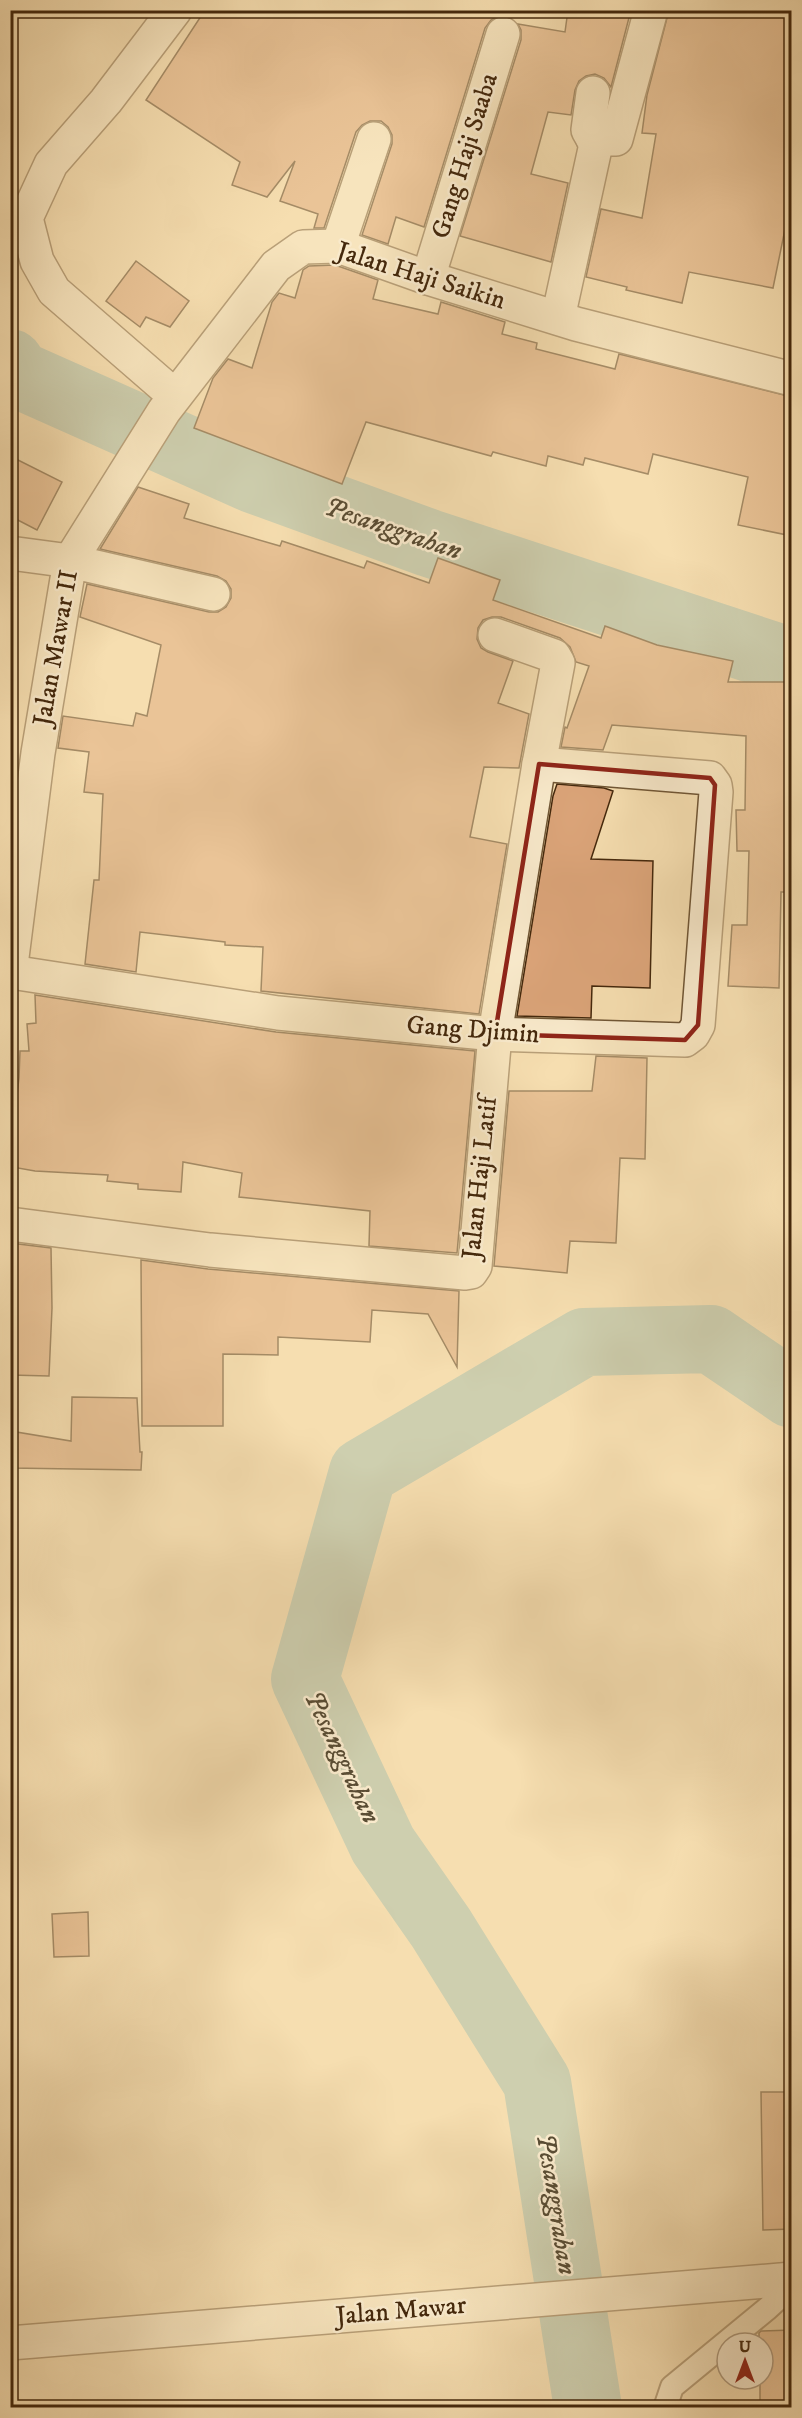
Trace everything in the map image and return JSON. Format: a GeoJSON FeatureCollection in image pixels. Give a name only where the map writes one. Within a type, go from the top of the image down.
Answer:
{"type":"FeatureCollection","features":[{"type":"Feature","properties":{"kind":"street"},"geometry":{"type":"LineString","coordinates":[[169,404],[54,291],[38,261],[26,218],[51,165],[106,101],[175,10]]}},
{"type":"Feature","properties":{"kind":"street"},"geometry":{"type":"LineString","coordinates":[[593,139],[616,139],[651,10]]}},
{"type":"Feature","properties":{"kind":"street","name":"Gang Haji Saaba"},"geometry":{"type":"LineString","coordinates":[[428,278],[503,34]]}},
{"type":"Feature","properties":{"kind":"street"},"geometry":{"type":"LineString","coordinates":[[558,318],[596,144],[588,130],[593,93]]}},
{"type":"Feature","properties":{"kind":"street"},"geometry":{"type":"LineString","coordinates":[[338,246],[374,139]]}},
{"type":"Feature","properties":{"kind":"street","name":"Jalan Haji Saikin"},"geometry":{"type":"LineString","coordinates":[[119,479],[169,404],[276,266],[303,247],[338,246],[428,278],[558,318],[792,379]]}},
{"type":"Feature","properties":{"kind":"street","name":"Jalan Mawar II"},"geometry":{"type":"LineString","coordinates":[[11,973],[24,752],[70,561],[119,479]]}},
{"type":"Feature","properties":{"kind":"street"},"geometry":{"type":"LineString","coordinates":[[10,553],[70,561],[213,594]]}},
{"type":"Feature","properties":{"kind":"street","name":"Jalan Haji Latif"},"geometry":{"type":"LineString","coordinates":[[10,1224],[210,1250],[471,1272],[474,1266],[495,1034],[539,764],[558,663],[554,656],[495,635]]}},
{"type":"Feature","properties":{"kind":"street","name":"Gang Djimin"},"geometry":{"type":"LineString","coordinates":[[11,973],[278,1013],[495,1034],[685,1040],[693,1034],[698,1025],[715,785],[710,778],[539,764]]}},
{"type":"Feature","properties":{"kind":"street","name":"Jalan Mawar"},"geometry":{"type":"LineString","coordinates":[[10,2343],[792,2279]]}},
{"type":"Feature","properties":{"kind":"lane"},"geometry":{"type":"LineString","coordinates":[[665,2408],[672,2387],[792,2286]]}},
{"type":"Feature","properties":{"kind":"highlighted area"},"geometry":{"type":"Polygon","coordinates":[[[539,764],[710,778],[715,785],[698,1025],[685,1040],[495,1034],[539,764]]]}},
{"type":"Feature","properties":{"kind":"building"},"geometry":{"type":"Polygon","coordinates":[[[205,10],[508,10],[507,16],[498,16],[491,20],[485,28],[424,227],[396,217],[388,244],[362,235],[392,144],[392,135],[381,121],[370,121],[356,132],[324,228],[314,228],[318,214],[280,201],[295,161],[267,197],[232,185],[240,162],[146,100],[205,10]]]}},
{"type":"Feature","properties":{"kind":"building"},"geometry":{"type":"Polygon","coordinates":[[[568,10],[631,10],[611,87],[604,78],[595,74],[586,76],[579,81],[575,90],[571,115],[548,112],[531,174],[568,183],[551,262],[460,236],[521,40],[521,30],[518,24],[565,32],[568,10]]]}},
{"type":"Feature","properties":{"kind":"building"},"geometry":{"type":"Polygon","coordinates":[[[669,10],[792,10],[792,195],[773,288],[689,272],[682,303],[626,290],[627,287],[586,277],[601,209],[642,218],[656,134],[642,133],[647,95],[669,10]]]}},
{"type":"Feature","properties":{"kind":"building"},"geometry":{"type":"Polygon","coordinates":[[[136,261],[189,301],[170,327],[146,317],[140,327],[106,301],[136,261]]]}},
{"type":"Feature","properties":{"kind":"building"},"geometry":{"type":"Polygon","coordinates":[[[335,265],[378,280],[373,299],[438,314],[441,302],[505,322],[502,334],[537,343],[536,349],[615,369],[619,354],[792,397],[792,536],[738,525],[748,477],[653,454],[648,474],[585,458],[583,465],[548,456],[546,466],[493,452],[491,456],[366,422],[342,484],[194,428],[213,378],[228,359],[252,368],[272,302],[279,293],[295,298],[303,270],[309,266],[335,265]]]}},
{"type":"Feature","properties":{"kind":"building"},"geometry":{"type":"Polygon","coordinates":[[[10,456],[62,482],[37,530],[10,516],[10,456]]]}},
{"type":"Feature","properties":{"kind":"building"},"geometry":{"type":"Polygon","coordinates":[[[138,487],[189,504],[184,518],[280,546],[282,541],[364,568],[367,561],[429,583],[438,558],[500,580],[493,600],[601,638],[605,626],[657,645],[733,661],[728,682],[792,682],[792,892],[781,892],[779,988],[728,986],[732,925],[747,925],[749,851],[737,851],[736,810],[745,810],[746,736],[612,725],[603,750],[561,747],[565,727],[567,728],[589,666],[576,662],[570,647],[560,638],[501,617],[483,620],[478,628],[477,639],[481,648],[513,661],[498,703],[529,714],[519,768],[484,767],[470,837],[507,844],[479,1014],[261,991],[263,947],[225,945],[225,942],[140,932],[136,972],[85,964],[94,880],[99,880],[103,794],[84,792],[89,752],[58,748],[63,716],[133,726],[136,713],[147,716],[161,645],[80,617],[87,584],[209,612],[218,612],[226,607],[231,598],[231,589],[226,581],[217,576],[100,549],[138,487]]]}},
{"type":"Feature","properties":{"kind":"building"},"geometry":{"type":"Polygon","coordinates":[[[557,784],[604,788],[613,791],[591,859],[653,861],[650,988],[592,986],[591,1018],[517,1016],[553,796],[557,784]]]}},
{"type":"Feature","properties":{"kind":"building"},"geometry":{"type":"Polygon","coordinates":[[[35,995],[276,1032],[475,1051],[457,1253],[369,1246],[370,1211],[239,1197],[242,1173],[183,1162],[181,1192],[138,1189],[138,1184],[107,1181],[108,1175],[35,1171],[12,1167],[17,1136],[12,1136],[20,1051],[29,1051],[27,1024],[36,1023],[35,995]]]}},
{"type":"Feature","properties":{"kind":"building"},"geometry":{"type":"Polygon","coordinates":[[[596,1056],[647,1058],[645,1159],[620,1158],[616,1243],[570,1241],[567,1273],[494,1266],[509,1091],[592,1091],[596,1056]]]}},
{"type":"Feature","properties":{"kind":"building"},"geometry":{"type":"Polygon","coordinates":[[[10,1243],[51,1248],[52,1308],[49,1376],[10,1375],[10,1243]]]}},
{"type":"Feature","properties":{"kind":"building"},"geometry":{"type":"Polygon","coordinates":[[[141,1260],[208,1269],[459,1291],[457,1367],[428,1314],[372,1310],[370,1342],[278,1337],[278,1355],[223,1354],[223,1426],[142,1426],[141,1260]]]}},
{"type":"Feature","properties":{"kind":"building"},"geometry":{"type":"Polygon","coordinates":[[[72,1397],[137,1398],[140,1452],[142,1452],[141,1470],[10,1468],[10,1431],[71,1441],[72,1397]]]}},
{"type":"Feature","properties":{"kind":"building"},"geometry":{"type":"Polygon","coordinates":[[[88,1912],[89,1956],[54,1957],[52,1914],[88,1912]]]}},
{"type":"Feature","properties":{"kind":"building"},"geometry":{"type":"Polygon","coordinates":[[[761,2092],[792,2092],[792,2229],[763,2230],[761,2092]]]}},
{"type":"Feature","properties":{"kind":"building"},"geometry":{"type":"Polygon","coordinates":[[[792,2330],[792,2408],[760,2408],[760,2391],[775,2391],[775,2331],[761,2331],[792,2330]]]}},
{"type":"Feature","properties":{"kind":"waterway","name":"Pesanggrahan"},"geometry":{"type":"LineString","coordinates":[[10,363],[17,374],[253,479],[429,543],[792,662]]}},
{"type":"Feature","properties":{"kind":"waterway","name":"Pesanggrahan"},"geometry":{"type":"LineString","coordinates":[[588,2408],[537,2082],[441,1928],[383,1845],[305,1679],[363,1472],[584,1342],[711,1339],[792,1394]]}}]}
